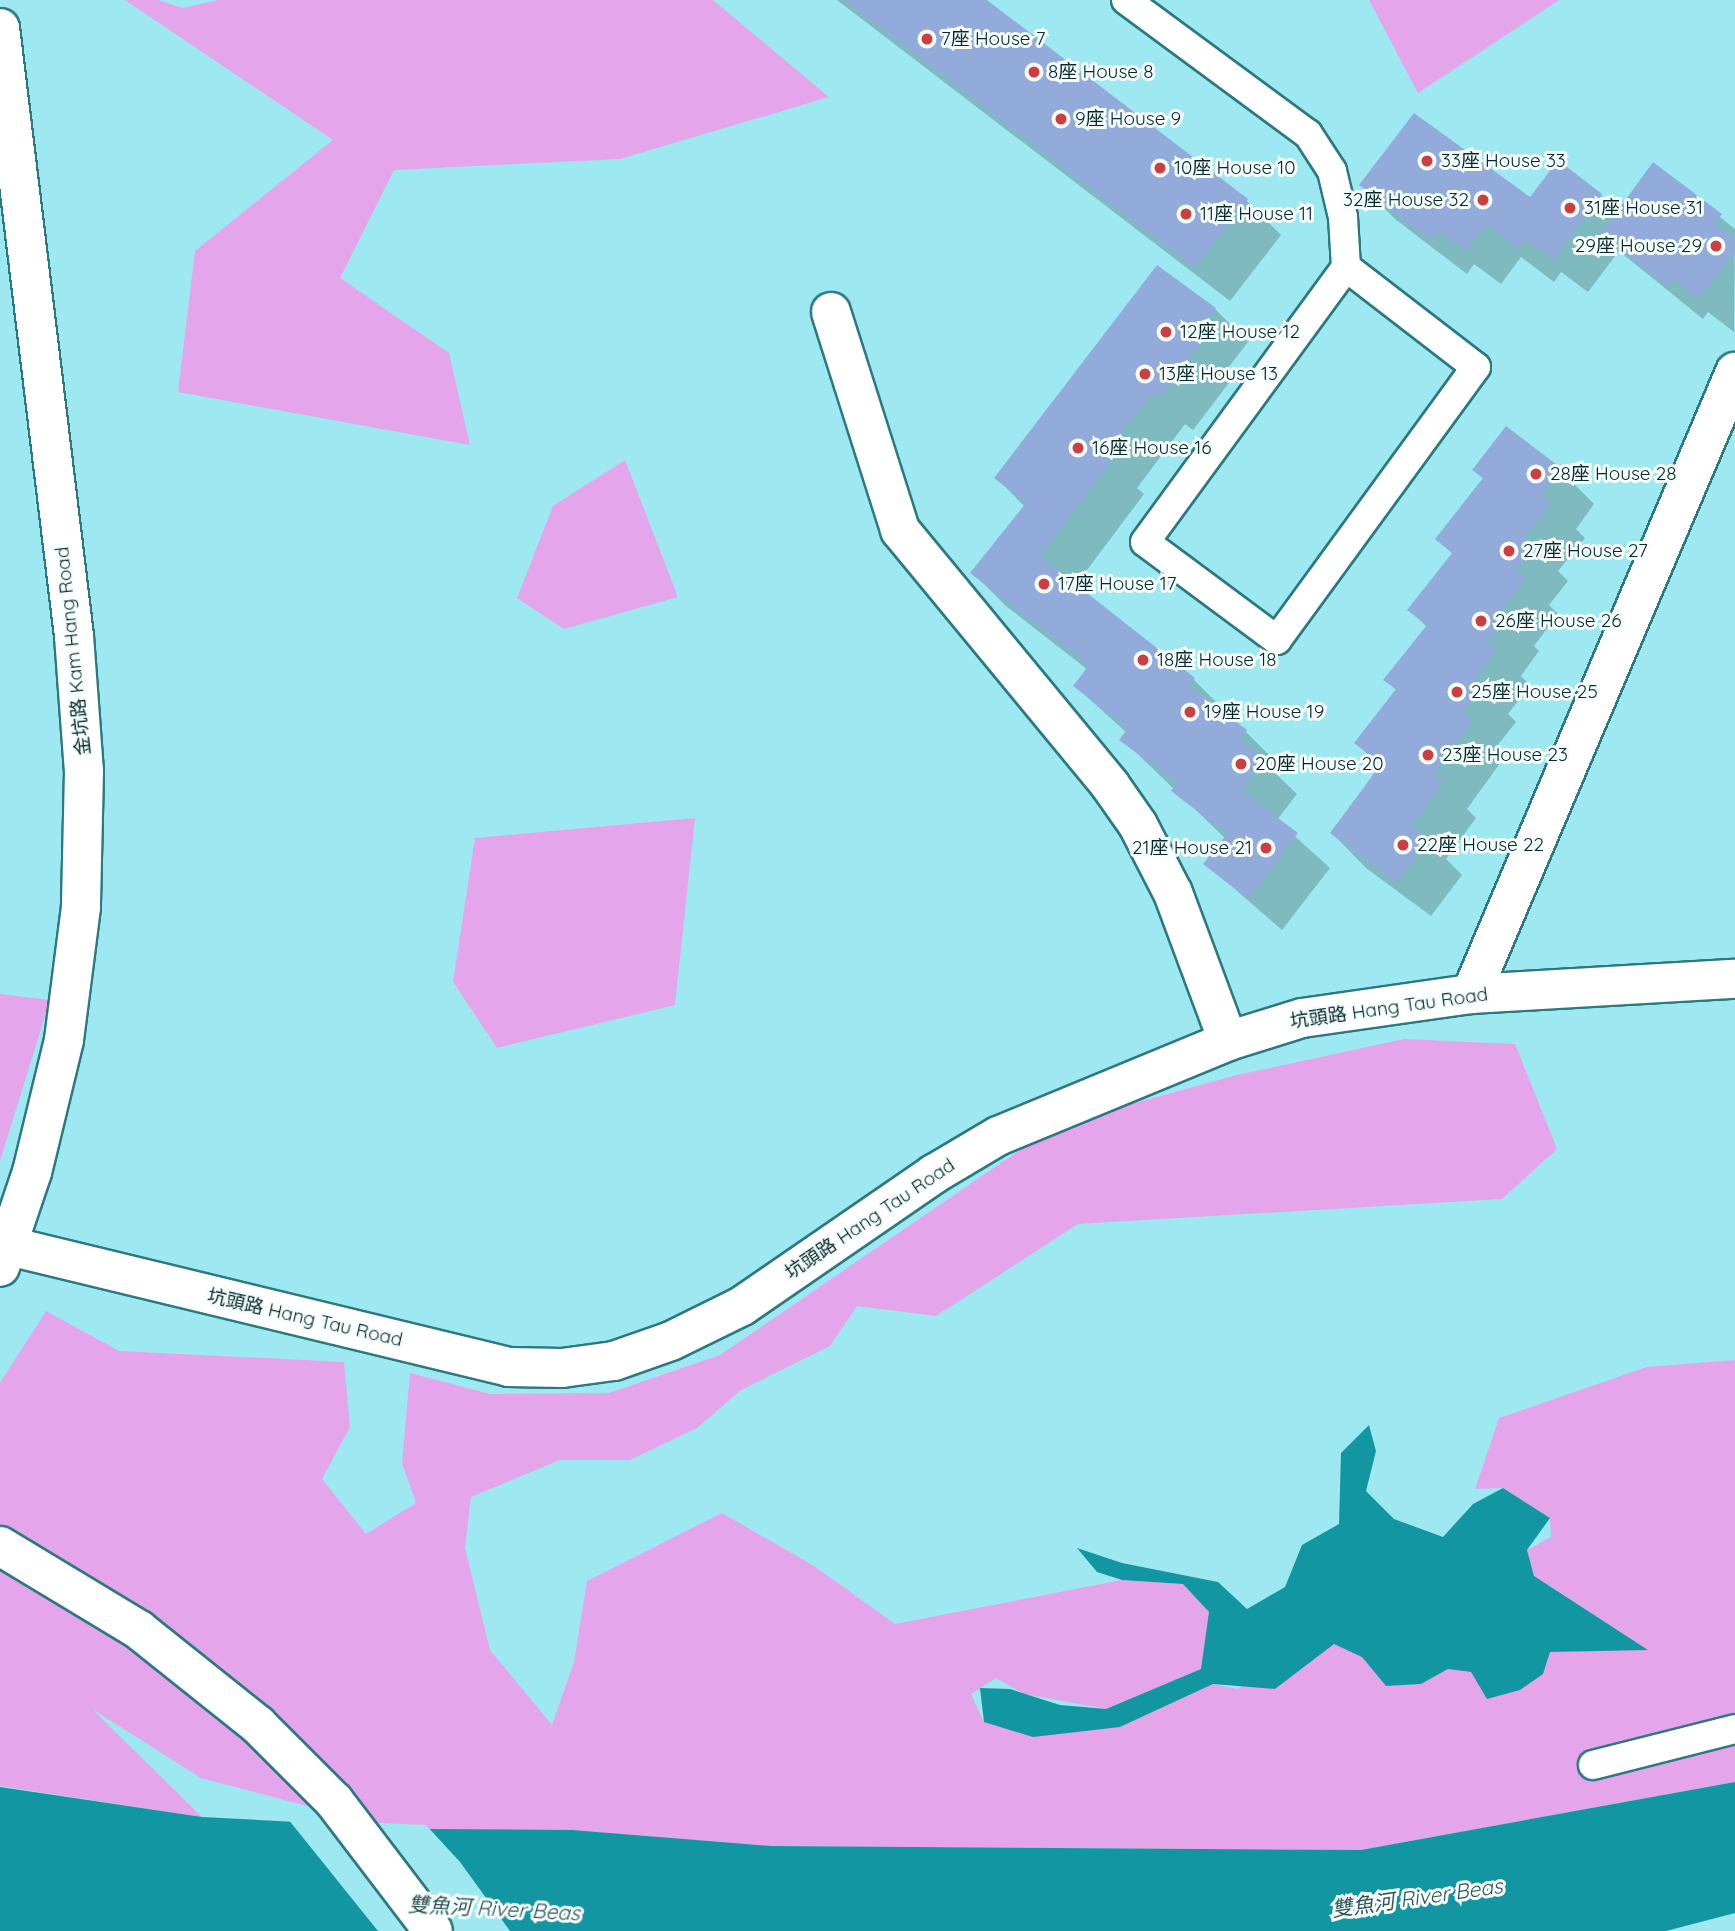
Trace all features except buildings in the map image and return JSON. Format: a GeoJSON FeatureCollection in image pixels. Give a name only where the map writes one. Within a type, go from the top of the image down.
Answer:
{"type":"FeatureCollection","features":[{"type":"Feature","properties":{"kind":"street","name":"金坑路 Kam Hang Road"},"geometry":{"type":"LineString","coordinates":[[0,28],[74,636],[84,771],[81,907],[64,1041],[32,1172],[4,1256]]}},
{"type":"Feature","properties":{"kind":"street"},"geometry":{"type":"LineString","coordinates":[[831,312],[900,530],[1110,785],[1138,825],[1173,893],[1228,1041]]}},
{"type":"Feature","properties":{"kind":"street"},"geometry":{"type":"LineString","coordinates":[[1471,994],[1735,372]]}},
{"type":"Feature","properties":{"kind":"street","name":"坑頭路 Hang Tau Road"},"geometry":{"type":"LineString","coordinates":[[4,1256],[509,1367],[562,1368],[614,1361],[671,1341],[742,1306],[922,1181],[998,1136],[1115,1084],[1228,1041],[1302,1018],[1471,994],[1735,979]]}},
{"type":"Feature","properties":{"kind":"street"},"geometry":{"type":"LineString","coordinates":[[0,1546],[139,1630],[258,1725],[334,1801],[433,1931]]}},
{"type":"Feature","properties":{"kind":"lane"},"geometry":{"type":"LineString","coordinates":[[1126,0],[1308,134],[1332,171],[1343,217],[1346,267],[1145,542],[1277,640],[1476,367],[1346,267]]}},
{"type":"Feature","properties":{"kind":"lane"},"geometry":{"type":"LineString","coordinates":[[1593,1765],[1735,1729]]}},
{"type":"Feature","properties":{"kind":"shaded area"},"geometry":{"type":"Polygon","coordinates":[[[125,0],[158,0],[183,8],[218,0],[713,0],[829,97],[620,159],[394,170],[340,278],[449,353],[470,445],[178,392],[195,251],[333,140],[125,0]]]}},
{"type":"Feature","properties":{"kind":"shaded area"},"geometry":{"type":"Polygon","coordinates":[[[1369,0],[1559,0],[1418,93],[1369,0]]]}},
{"type":"Feature","properties":{"kind":"shaded area"},"geometry":{"type":"Polygon","coordinates":[[[625,460],[678,597],[564,629],[517,598],[553,506],[625,460]]]}},
{"type":"Feature","properties":{"kind":"shaded area"},"geometry":{"type":"Polygon","coordinates":[[[695,818],[675,1005],[497,1048],[453,982],[475,838],[695,818]]]}},
{"type":"Feature","properties":{"kind":"shaded area"},"geometry":{"type":"Polygon","coordinates":[[[0,994],[50,1000],[0,1161],[0,994]]]}},
{"type":"Feature","properties":{"kind":"shaded area"},"geometry":{"type":"Polygon","coordinates":[[[1404,1039],[1515,1044],[1557,1149],[1502,1199],[1078,1224],[936,1316],[857,1306],[830,1346],[741,1390],[697,1428],[630,1460],[560,1460],[471,1497],[465,1548],[490,1650],[552,1725],[574,1662],[587,1581],[722,1513],[814,1566],[895,1624],[1122,1580],[1183,1584],[1209,1612],[1217,1631],[1202,1669],[1106,1709],[1024,1694],[996,1678],[971,1694],[984,1722],[1120,1727],[1213,1684],[1238,1689],[1327,1635],[1362,1657],[1386,1686],[1421,1684],[1448,1669],[1471,1672],[1487,1698],[1550,1652],[1646,1649],[1534,1576],[1527,1550],[1551,1537],[1550,1518],[1503,1488],[1475,1489],[1499,1418],[1647,1367],[1735,1360],[1735,1782],[1361,1850],[771,1846],[390,1828],[201,1778],[92,1709],[202,1817],[0,1786],[0,1383],[46,1311],[119,1351],[344,1362],[350,1427],[322,1479],[366,1534],[416,1503],[402,1463],[410,1373],[490,1394],[609,1393],[720,1355],[1058,1124],[1237,1075],[1404,1039]]]}},
{"type":"Feature","properties":{"kind":"water"},"geometry":{"type":"Polygon","coordinates":[[[1369,1425],[1376,1451],[1366,1491],[1394,1519],[1443,1537],[1473,1504],[1503,1488],[1550,1518],[1527,1550],[1534,1576],[1648,1650],[1550,1652],[1543,1674],[1520,1690],[1487,1699],[1471,1672],[1448,1669],[1421,1684],[1386,1686],[1362,1657],[1334,1644],[1275,1689],[1213,1684],[1120,1727],[1033,1737],[984,1722],[980,1688],[1010,1689],[1060,1705],[1106,1709],[1201,1669],[1209,1612],[1183,1584],[1122,1580],[1097,1572],[1077,1548],[1122,1563],[1218,1582],[1247,1609],[1285,1587],[1302,1545],[1339,1524],[1341,1453],[1369,1425]]]}},
{"type":"Feature","properties":{"kind":"water","name":"雙魚河 River Beas"},"geometry":{"type":"Polygon","coordinates":[[[1735,1782],[1735,1913],[1666,1931],[0,1931],[0,1787],[202,1817],[429,1829],[572,1830],[771,1846],[1361,1850],[1735,1782]]]}},
{"type":"Feature","properties":{"kind":"pier"},"geometry":{"type":"Polygon","coordinates":[[[288,1819],[426,1825],[460,1862],[510,1931],[378,1931],[288,1819]]]}},
{"type":"Feature","properties":{"kind":"place","name":"7座 House 7"},"geometry":{"type":"Point","coordinates":[927,39]}},
{"type":"Feature","properties":{"kind":"place","name":"8座 House 8"},"geometry":{"type":"Point","coordinates":[1034,72]}},
{"type":"Feature","properties":{"kind":"place","name":"9座 House 9"},"geometry":{"type":"Point","coordinates":[1061,119]}},
{"type":"Feature","properties":{"kind":"place","name":"33座 House 33"},"geometry":{"type":"Point","coordinates":[1427,161]}},
{"type":"Feature","properties":{"kind":"place","name":"10座 House 10"},"geometry":{"type":"Point","coordinates":[1160,168]}},
{"type":"Feature","properties":{"kind":"place","name":"32座 House 32"},"geometry":{"type":"Point","coordinates":[1483,200]}},
{"type":"Feature","properties":{"kind":"place","name":"31座 House 31"},"geometry":{"type":"Point","coordinates":[1570,208]}},
{"type":"Feature","properties":{"kind":"place","name":"11座 House 11"},"geometry":{"type":"Point","coordinates":[1186,214]}},
{"type":"Feature","properties":{"kind":"place","name":"29座 House 29"},"geometry":{"type":"Point","coordinates":[1716,246]}},
{"type":"Feature","properties":{"kind":"place","name":"12座 House 12"},"geometry":{"type":"Point","coordinates":[1166,332]}},
{"type":"Feature","properties":{"kind":"place","name":"13座 House 13"},"geometry":{"type":"Point","coordinates":[1145,374]}},
{"type":"Feature","properties":{"kind":"place","name":"16座 House 16"},"geometry":{"type":"Point","coordinates":[1078,448]}},
{"type":"Feature","properties":{"kind":"place","name":"28座 House 28"},"geometry":{"type":"Point","coordinates":[1536,474]}},
{"type":"Feature","properties":{"kind":"place","name":"27座 House 27"},"geometry":{"type":"Point","coordinates":[1509,551]}},
{"type":"Feature","properties":{"kind":"place","name":"17座 House 17"},"geometry":{"type":"Point","coordinates":[1044,584]}},
{"type":"Feature","properties":{"kind":"place","name":"26座 House 26"},"geometry":{"type":"Point","coordinates":[1481,621]}},
{"type":"Feature","properties":{"kind":"place","name":"18座 House 18"},"geometry":{"type":"Point","coordinates":[1143,660]}},
{"type":"Feature","properties":{"kind":"place","name":"25座 House 25"},"geometry":{"type":"Point","coordinates":[1457,692]}},
{"type":"Feature","properties":{"kind":"place","name":"19座 House 19"},"geometry":{"type":"Point","coordinates":[1190,712]}},
{"type":"Feature","properties":{"kind":"place","name":"23座 House 23"},"geometry":{"type":"Point","coordinates":[1428,755]}},
{"type":"Feature","properties":{"kind":"place","name":"20座 House 20"},"geometry":{"type":"Point","coordinates":[1241,764]}},
{"type":"Feature","properties":{"kind":"place","name":"22座 House 22"},"geometry":{"type":"Point","coordinates":[1403,845]}},
{"type":"Feature","properties":{"kind":"place","name":"21座 House 21"},"geometry":{"type":"Point","coordinates":[1266,848]}}]}
